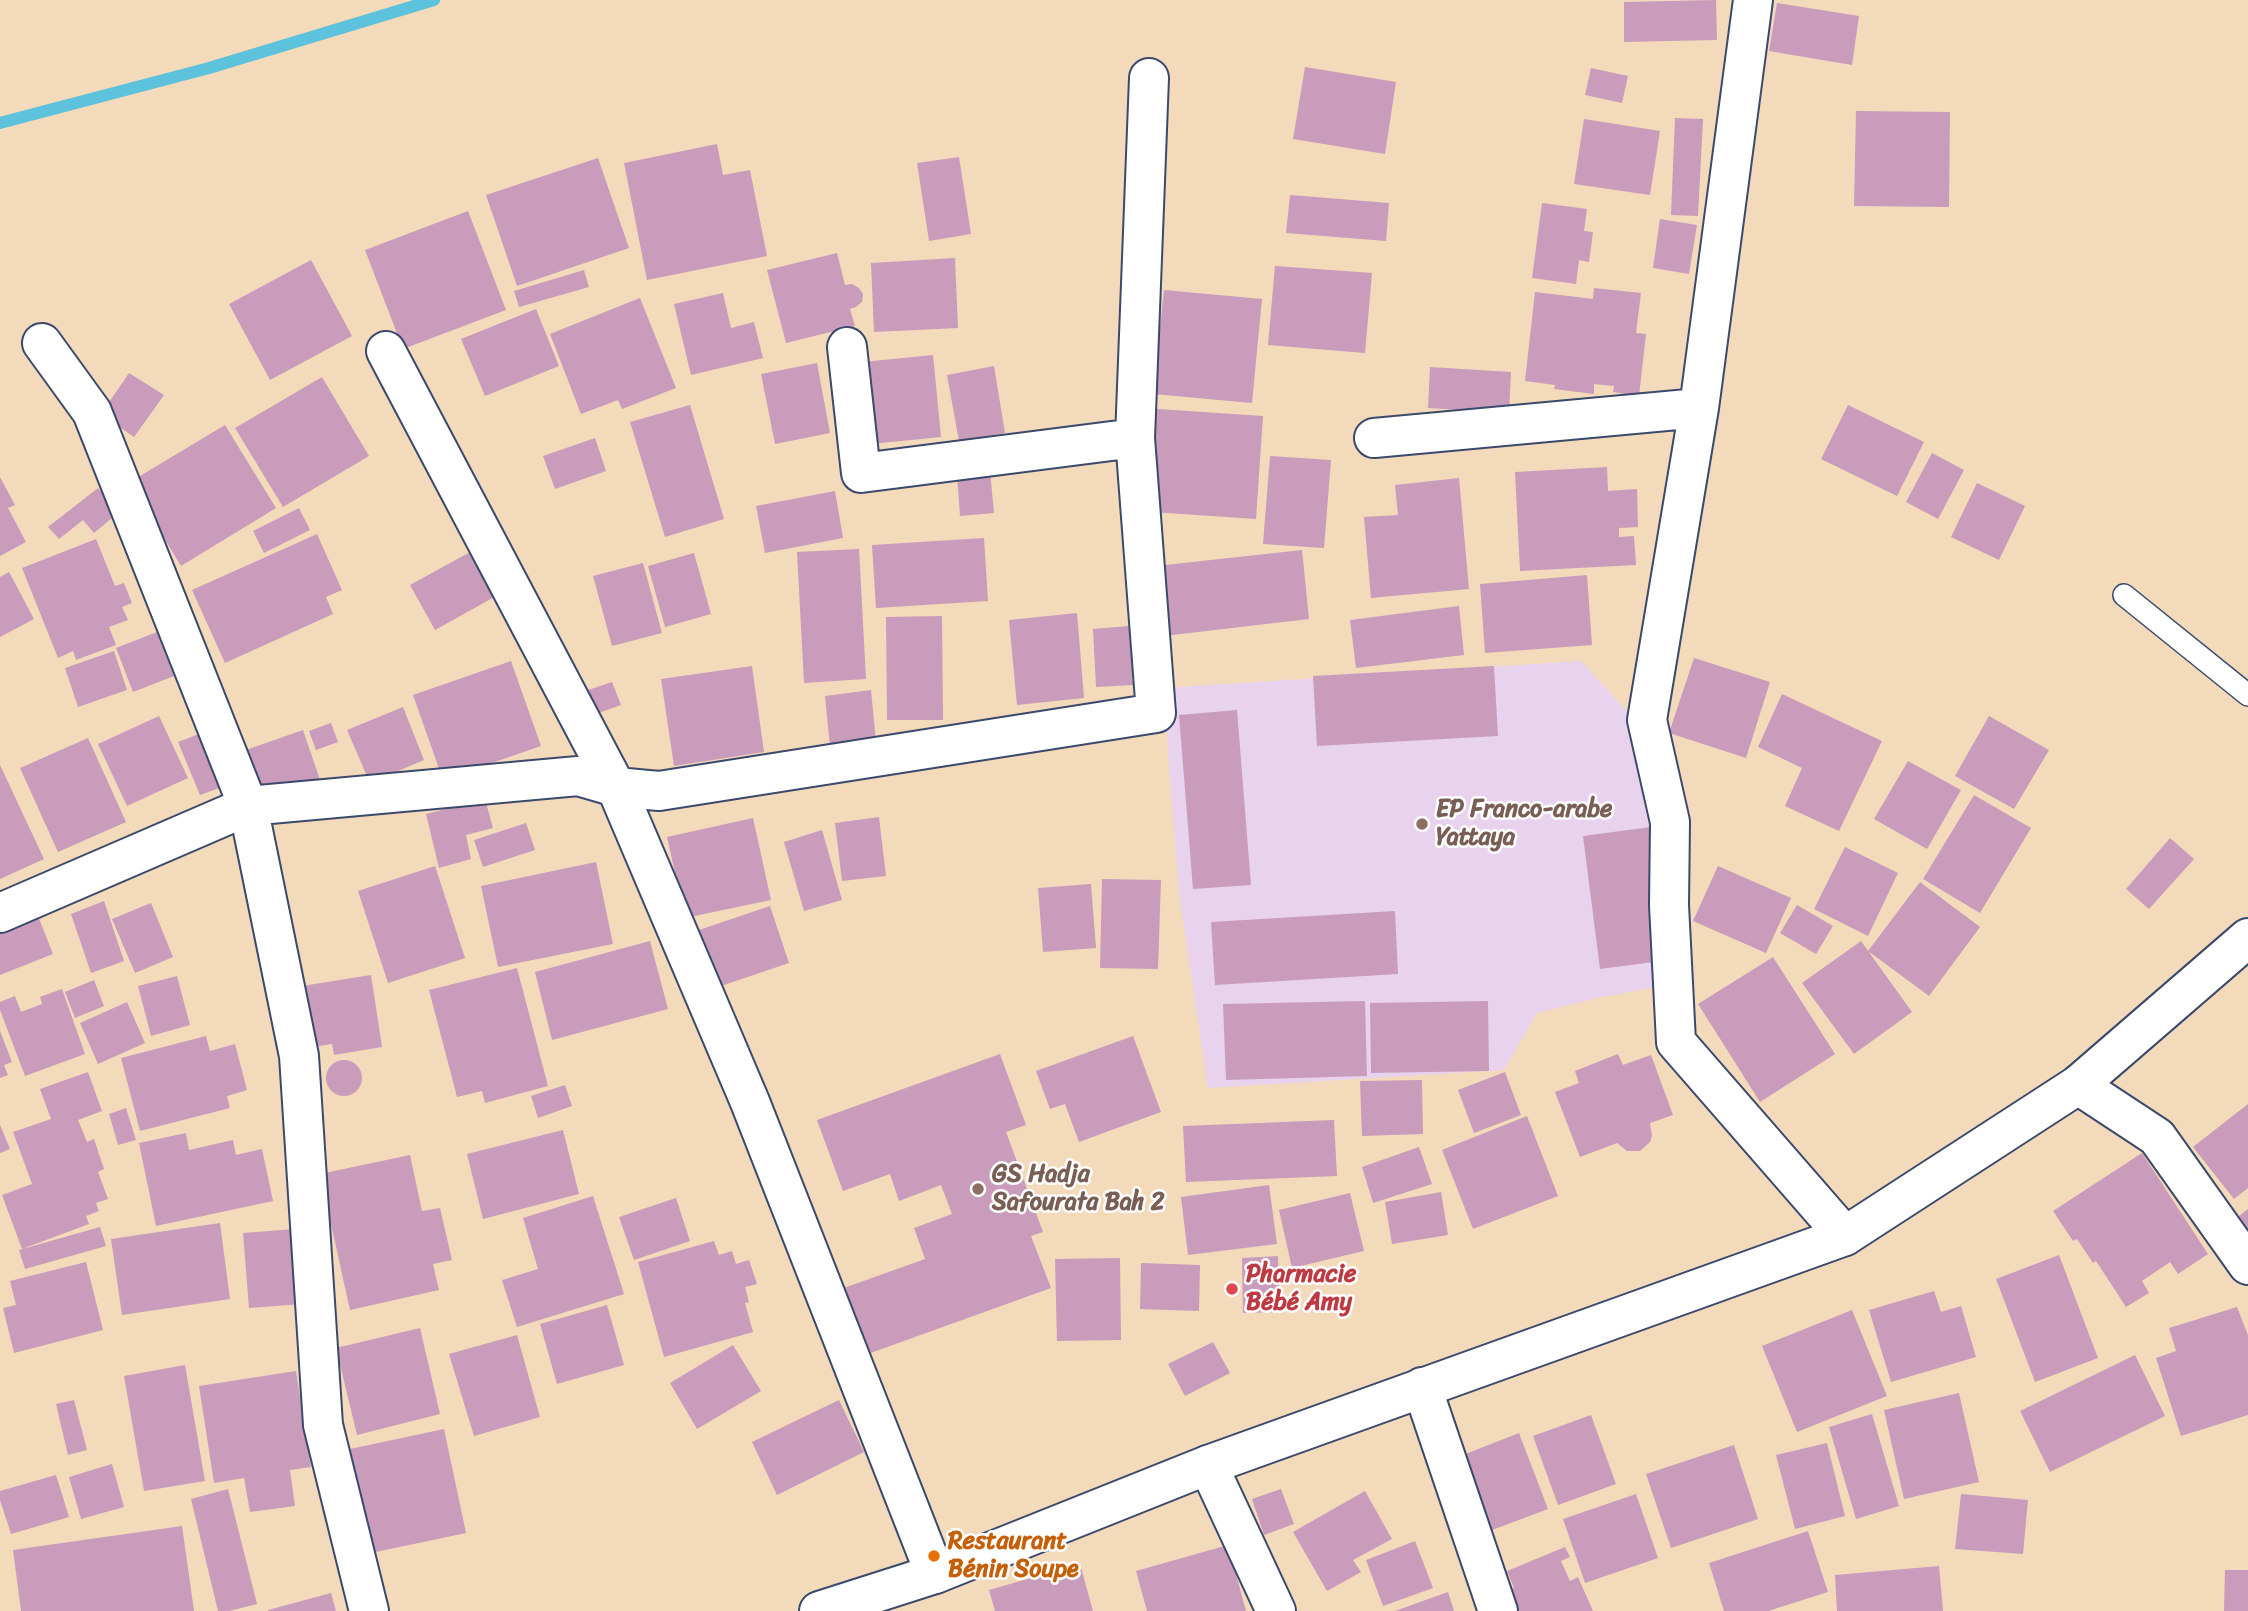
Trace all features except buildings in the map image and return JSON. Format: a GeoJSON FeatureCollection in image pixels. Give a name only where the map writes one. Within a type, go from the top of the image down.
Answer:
{"type":"FeatureCollection","features":[{"type":"Feature","properties":{"kind":"street"},"geometry":{"type":"LineString","coordinates":[[1753,0],[1699,408],[1647,720],[1670,822],[1669,905],[1676,1042],[1845,1236]]}},
{"type":"Feature","properties":{"kind":"street"},"geometry":{"type":"LineString","coordinates":[[0,913],[248,806],[578,776],[615,787],[659,791],[1156,713],[1135,438],[1149,78]]}},
{"type":"Feature","properties":{"kind":"street"},"geometry":{"type":"LineString","coordinates":[[42,342],[92,412],[248,806],[299,1056],[323,1425],[369,1611]]}},
{"type":"Feature","properties":{"kind":"street"},"geometry":{"type":"LineString","coordinates":[[847,348],[861,473],[1135,438]]}},
{"type":"Feature","properties":{"kind":"street"},"geometry":{"type":"LineString","coordinates":[[386,351],[615,787],[750,1102],[935,1574]]}},
{"type":"Feature","properties":{"kind":"street"},"geometry":{"type":"LineString","coordinates":[[1374,438],[1699,408]]}},
{"type":"Feature","properties":{"kind":"street"},"geometry":{"type":"LineString","coordinates":[[819,1611],[935,1574],[1208,1465],[1845,1236],[2078,1085],[2248,938]]}},
{"type":"Feature","properties":{"kind":"street"},"geometry":{"type":"LineString","coordinates":[[2078,1085],[2157,1136],[2248,1265]]}},
{"type":"Feature","properties":{"kind":"street"},"geometry":{"type":"LineString","coordinates":[[1422,1387],[1498,1611]]}},
{"type":"Feature","properties":{"kind":"street"},"geometry":{"type":"LineString","coordinates":[[1208,1465],[1276,1611]]}},
{"type":"Feature","properties":{"kind":"lane"},"geometry":{"type":"LineString","coordinates":[[2124,595],[2248,695]]}},
{"type":"Feature","properties":{"kind":"shaded area","name":"EP Franco-arabe Yattaya"},"geometry":{"type":"Polygon","coordinates":[[[1581,661],[1666,754],[1684,982],[1597,998],[1537,1013],[1504,1070],[1208,1088],[1179,894],[1163,688],[1581,661]]]}},
{"type":"Feature","properties":{"kind":"waterway"},"geometry":{"type":"LineString","coordinates":[[0,123],[209,68],[434,0]]}},
{"type":"Feature","properties":{"kind":"place","name":"EP Franco-arabe Yattaya"},"geometry":{"type":"Point","coordinates":[1422,824]}},
{"type":"Feature","properties":{"kind":"place","name":"GS Hadja Safourata Bah 2"},"geometry":{"type":"Point","coordinates":[978,1189]}},
{"type":"Feature","properties":{"kind":"place","name":"Pharmacie Bébé Amy"},"geometry":{"type":"Point","coordinates":[1232,1289]}},
{"type":"Feature","properties":{"kind":"place","name":"Restaurant Bénin Soupe"},"geometry":{"type":"Point","coordinates":[934,1556]}}]}
